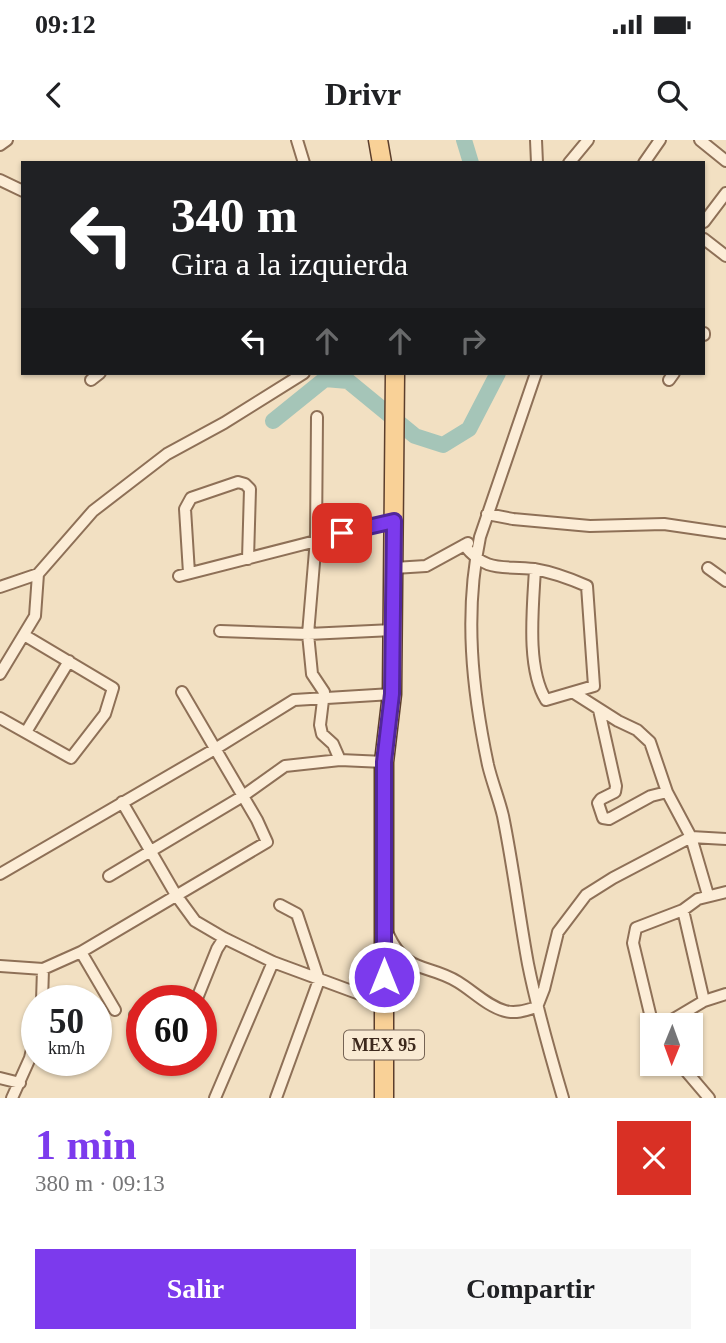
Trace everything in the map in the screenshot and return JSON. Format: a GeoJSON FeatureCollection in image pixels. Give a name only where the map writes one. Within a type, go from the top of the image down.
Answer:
{"type":"FeatureCollection","features":[{"type":"Feature","properties":{"kind":"main road"},"geometry":{"type":"LineString","coordinates":[[378,140],[382,161]]}},
{"type":"Feature","properties":{"kind":"main road","name":"MEX 95"},"geometry":{"type":"LineString","coordinates":[[384,1098],[384,762],[392,694],[395,375]]}},
{"type":"Feature","properties":{"kind":"street"},"geometry":{"type":"LineString","coordinates":[[0,145],[6,140]]}},
{"type":"Feature","properties":{"kind":"street"},"geometry":{"type":"LineString","coordinates":[[297,140],[303,161]]}},
{"type":"Feature","properties":{"kind":"street"},"geometry":{"type":"LineString","coordinates":[[571,161],[588,140]]}},
{"type":"Feature","properties":{"kind":"street"},"geometry":{"type":"LineString","coordinates":[[645,161],[660,140]]}},
{"type":"Feature","properties":{"kind":"street"},"geometry":{"type":"LineString","coordinates":[[700,140],[726,161]]}},
{"type":"Feature","properties":{"kind":"street"},"geometry":{"type":"LineString","coordinates":[[535,143],[537,161]]}},
{"type":"Feature","properties":{"kind":"street"},"geometry":{"type":"LineString","coordinates":[[0,180],[21,190]]}},
{"type":"Feature","properties":{"kind":"street"},"geometry":{"type":"LineString","coordinates":[[705,221],[726,193]]}},
{"type":"Feature","properties":{"kind":"street"},"geometry":{"type":"LineString","coordinates":[[705,240],[726,256]]}},
{"type":"Feature","properties":{"kind":"street"},"geometry":{"type":"LineString","coordinates":[[0,587],[38,574],[93,511],[167,454],[224,423],[300,375]]}},
{"type":"Feature","properties":{"kind":"street"},"geometry":{"type":"LineString","coordinates":[[535,375],[480,537],[475,559],[470,632],[474,689],[489,766],[502,814],[537,1007],[563,1098]]}},
{"type":"Feature","properties":{"kind":"street"},"geometry":{"type":"LineString","coordinates":[[317,417],[316,539],[308,634],[312,674],[325,698],[320,724],[322,734],[333,744],[340,760]]}},
{"type":"Feature","properties":{"kind":"street"},"geometry":{"type":"LineString","coordinates":[[248,559],[250,489],[239,482],[191,498],[185,509],[184,574],[248,559],[316,539],[394,521]]}},
{"type":"Feature","properties":{"kind":"street"},"geometry":{"type":"LineString","coordinates":[[487,514],[590,526],[664,524],[726,533]]}},
{"type":"Feature","properties":{"kind":"street"},"geometry":{"type":"LineString","coordinates":[[394,568],[426,566],[480,537]]}},
{"type":"Feature","properties":{"kind":"street"},"geometry":{"type":"LineString","coordinates":[[464,545],[475,559],[496,567],[535,569],[587,586],[594,686],[546,700],[541,692],[537,673],[533,637],[535,569]]}},
{"type":"Feature","properties":{"kind":"street"},"geometry":{"type":"LineString","coordinates":[[708,568],[726,581]]}},
{"type":"Feature","properties":{"kind":"street"},"geometry":{"type":"LineString","coordinates":[[0,674],[35,616],[38,574]]}},
{"type":"Feature","properties":{"kind":"street"},"geometry":{"type":"LineString","coordinates":[[220,631],[308,634],[393,630]]}},
{"type":"Feature","properties":{"kind":"street"},"geometry":{"type":"LineString","coordinates":[[0,718],[71,758],[105,714],[113,688],[23,635]]}},
{"type":"Feature","properties":{"kind":"street"},"geometry":{"type":"LineString","coordinates":[[26,732],[69,661]]}},
{"type":"Feature","properties":{"kind":"street"},"geometry":{"type":"LineString","coordinates":[[0,966],[43,969],[81,952],[267,842],[182,692]]}},
{"type":"Feature","properties":{"kind":"street"},"geometry":{"type":"LineString","coordinates":[[573,693],[645,736],[650,742],[667,792],[691,837],[708,895]]}},
{"type":"Feature","properties":{"kind":"street"},"geometry":{"type":"LineString","coordinates":[[0,874],[294,700],[392,694]]}},
{"type":"Feature","properties":{"kind":"street"},"geometry":{"type":"LineString","coordinates":[[599,710],[617,786],[615,792],[598,803],[603,818],[609,818],[651,796],[667,792]]}},
{"type":"Feature","properties":{"kind":"street"},"geometry":{"type":"LineString","coordinates":[[109,876],[243,796],[285,766],[340,760],[384,762]]}},
{"type":"Feature","properties":{"kind":"street"},"geometry":{"type":"LineString","coordinates":[[122,802],[176,895],[195,920],[224,938],[318,980],[384,998]]}},
{"type":"Feature","properties":{"kind":"street"},"geometry":{"type":"LineString","coordinates":[[537,1007],[558,932],[586,895],[691,837],[726,839]]}},
{"type":"Feature","properties":{"kind":"street"},"geometry":{"type":"LineString","coordinates":[[650,1013],[633,943],[636,928],[683,910],[687,905],[708,895],[726,892]]}},
{"type":"Feature","properties":{"kind":"street"},"geometry":{"type":"LineString","coordinates":[[276,1098],[318,980],[298,914],[279,905]]}},
{"type":"Feature","properties":{"kind":"street"},"geometry":{"type":"LineString","coordinates":[[683,910],[704,1001]]}},
{"type":"Feature","properties":{"kind":"street"},"geometry":{"type":"LineString","coordinates":[[384,925],[393,946],[403,958],[417,967],[456,981],[481,999],[505,1011],[522,1012],[537,1007]]}},
{"type":"Feature","properties":{"kind":"street"},"geometry":{"type":"LineString","coordinates":[[202,985],[224,938]]}},
{"type":"Feature","properties":{"kind":"street"},"geometry":{"type":"LineString","coordinates":[[81,952],[115,1010]]}},
{"type":"Feature","properties":{"kind":"street"},"geometry":{"type":"LineString","coordinates":[[215,1098],[274,961]]}},
{"type":"Feature","properties":{"kind":"street"},"geometry":{"type":"LineString","coordinates":[[42,985],[43,969]]}},
{"type":"Feature","properties":{"kind":"street"},"geometry":{"type":"LineString","coordinates":[[684,1013],[704,1001],[726,993]]}},
{"type":"Feature","properties":{"kind":"street"},"geometry":{"type":"LineString","coordinates":[[12,1098],[23,1076]]}},
{"type":"Feature","properties":{"kind":"street"},"geometry":{"type":"LineString","coordinates":[[690,1076],[709,1098]]}},
{"type":"Feature","properties":{"kind":"street"},"geometry":{"type":"LineString","coordinates":[[0,1078],[20,1083]]}},
{"type":"Feature","properties":{"kind":"waterway"},"geometry":{"type":"LineString","coordinates":[[464,140],[470,161]]}},
{"type":"Feature","properties":{"kind":"waterway"},"geometry":{"type":"LineString","coordinates":[[273,421],[325,379],[348,381],[415,436],[443,445],[469,429],[497,375]]}},
{"type":"Feature","properties":{"kind":"route"},"geometry":{"type":"LineString","coordinates":[[342,533],[394,521],[392,694],[384,762],[384,977]]}}]}
